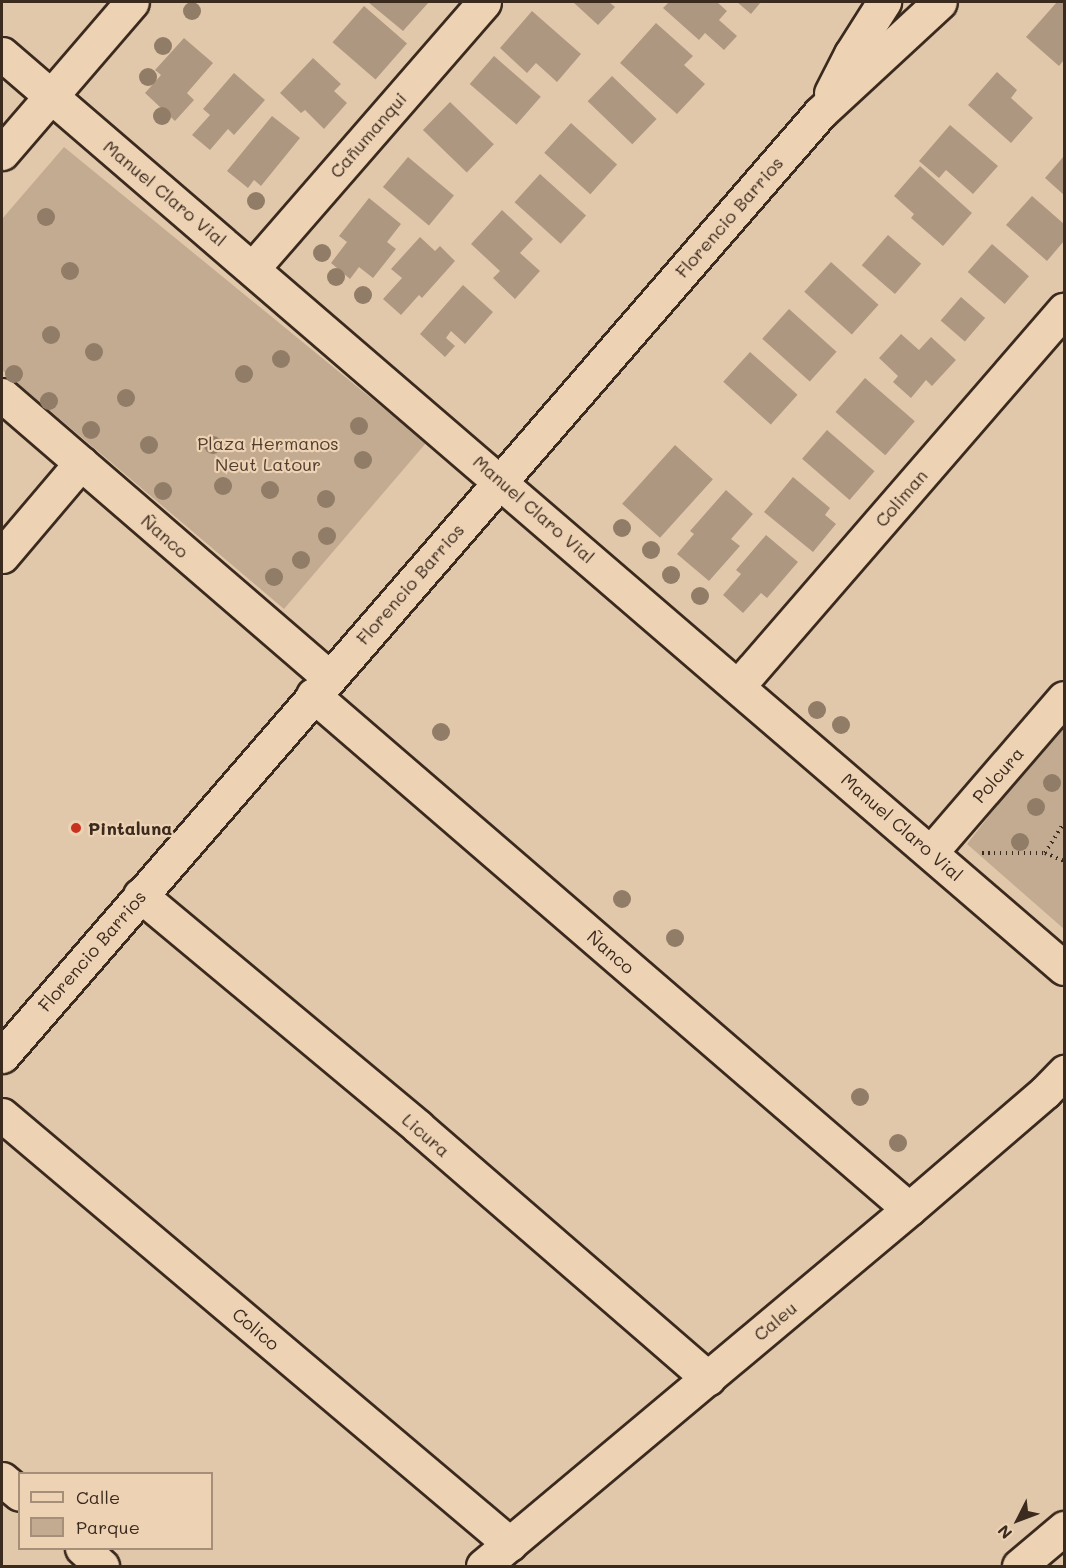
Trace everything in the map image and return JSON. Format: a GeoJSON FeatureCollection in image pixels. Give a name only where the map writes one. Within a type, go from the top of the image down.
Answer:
{"type":"FeatureCollection","features":[{"type":"Feature","properties":{"kind":"street"},"geometry":{"type":"LineString","coordinates":[[2,153],[132,2]]}},
{"type":"Feature","properties":{"kind":"street","name":"Cañumanqui"},"geometry":{"type":"LineString","coordinates":[[252,268],[484,2]]}},
{"type":"Feature","properties":{"kind":"street","name":"Florencio Barrios"},"geometry":{"type":"LineString","coordinates":[[820,113],[851,54],[884,2]]}},
{"type":"Feature","properties":{"kind":"street","name":"Florencio Barrios"},"geometry":{"type":"LineString","coordinates":[[2,1056],[820,113],[939,2]]}},
{"type":"Feature","properties":{"kind":"street","name":"Manuel Claro Vial"},"geometry":{"type":"LineString","coordinates":[[2,54],[1065,968]]}},
{"type":"Feature","properties":{"kind":"street","name":"Coliman"},"geometry":{"type":"LineString","coordinates":[[738,686],[1065,310]]}},
{"type":"Feature","properties":{"kind":"street","name":"Ñanco"},"geometry":{"type":"LineString","coordinates":[[2,395],[81,464],[321,686],[909,1209]]}},
{"type":"Feature","properties":{"kind":"street"},"geometry":{"type":"LineString","coordinates":[[2,556],[81,464]]}},
{"type":"Feature","properties":{"kind":"street","name":"Polcura"},"geometry":{"type":"LineString","coordinates":[[931,852],[1065,698]]}},
{"type":"Feature","properties":{"kind":"street","name":"Licura"},"geometry":{"type":"LineString","coordinates":[[140,895],[418,1127],[708,1378]]}},
{"type":"Feature","properties":{"kind":"street","name":"Caleu"},"geometry":{"type":"LineString","coordinates":[[483,1566],[909,1209],[1045,1092],[1065,1072]]}},
{"type":"Feature","properties":{"kind":"street","name":"Colico"},"geometry":{"type":"LineString","coordinates":[[2,1115],[510,1544]]}},
{"type":"Feature","properties":{"kind":"street"},"geometry":{"type":"LineString","coordinates":[[2,1479],[18,1492]]}},
{"type":"Feature","properties":{"kind":"street"},"geometry":{"type":"LineString","coordinates":[[1019,1566],[1065,1528]]}},
{"type":"Feature","properties":{"kind":"street"},"geometry":{"type":"LineString","coordinates":[[84,1550],[102,1566]]}},
{"type":"Feature","properties":{"kind":"path"},"geometry":{"type":"LineString","coordinates":[[1045,853],[1065,823]]}},
{"type":"Feature","properties":{"kind":"path"},"geometry":{"type":"LineString","coordinates":[[931,852],[1045,853],[1065,861]]}},
{"type":"Feature","properties":{"kind":"green space","name":"Plaza Hermanos Neut Latour"},"geometry":{"type":"Polygon","coordinates":[[[64,147],[426,443],[284,609],[2,370],[2,219],[64,147]]]}},
{"type":"Feature","properties":{"kind":"green space"},"geometry":{"type":"Polygon","coordinates":[[[1064,720],[1064,929],[967,844],[1064,720]]]}},
{"type":"Feature","properties":{"kind":"building"},"geometry":{"type":"Polygon","coordinates":[[[368,2],[429,2],[403,31],[368,2]]]}},
{"type":"Feature","properties":{"kind":"building"},"geometry":{"type":"Polygon","coordinates":[[[573,2],[609,2],[615,7],[598,25],[573,2]]]}},
{"type":"Feature","properties":{"kind":"building"},"geometry":{"type":"Polygon","coordinates":[[[669,2],[717,2],[727,11],[719,20],[737,36],[724,50],[705,33],[699,40],[663,8],[669,2]]]}},
{"type":"Feature","properties":{"kind":"building"},"geometry":{"type":"Polygon","coordinates":[[[737,2],[761,2],[751,14],[737,2]]]}},
{"type":"Feature","properties":{"kind":"building"},"geometry":{"type":"Polygon","coordinates":[[[1057,2],[1064,2],[1064,60],[1059,66],[1026,37],[1057,2]]]}},
{"type":"Feature","properties":{"kind":"building"},"geometry":{"type":"Polygon","coordinates":[[[364,6],[407,43],[376,80],[333,42],[364,6]]]}},
{"type":"Feature","properties":{"kind":"building"},"geometry":{"type":"Polygon","coordinates":[[[532,11],[581,54],[557,82],[536,63],[527,73],[500,48],[532,11]]]}},
{"type":"Feature","properties":{"kind":"building"},"geometry":{"type":"Polygon","coordinates":[[[656,23],[693,56],[684,65],[705,84],[677,114],[620,63],[656,23]]]}},
{"type":"Feature","properties":{"kind":"building"},"geometry":{"type":"Polygon","coordinates":[[[184,38],[213,63],[187,93],[194,100],[175,121],[145,93],[161,75],[155,70],[184,38]]]}},
{"type":"Feature","properties":{"kind":"building"},"geometry":{"type":"Polygon","coordinates":[[[494,56],[541,97],[517,125],[470,84],[494,56]]]}},
{"type":"Feature","properties":{"kind":"building"},"geometry":{"type":"Polygon","coordinates":[[[313,58],[341,84],[334,91],[347,103],[324,129],[305,110],[301,113],[280,93],[313,58]]]}},
{"type":"Feature","properties":{"kind":"building"},"geometry":{"type":"Polygon","coordinates":[[[997,72],[1017,90],[1011,98],[1033,118],[1011,143],[968,105],[997,72]]]}},
{"type":"Feature","properties":{"kind":"building"},"geometry":{"type":"Polygon","coordinates":[[[234,73],[265,100],[234,135],[228,129],[210,150],[192,135],[210,115],[203,109],[234,73]]]}},
{"type":"Feature","properties":{"kind":"building"},"geometry":{"type":"Polygon","coordinates":[[[612,76],[657,119],[632,144],[588,101],[612,76]]]}},
{"type":"Feature","properties":{"kind":"building"},"geometry":{"type":"Polygon","coordinates":[[[450,102],[494,144],[467,172],[423,130],[450,102]]]}},
{"type":"Feature","properties":{"kind":"building"},"geometry":{"type":"Polygon","coordinates":[[[272,116],[300,138],[261,186],[254,180],[248,188],[227,171],[272,116]]]}},
{"type":"Feature","properties":{"kind":"building"},"geometry":{"type":"Polygon","coordinates":[[[571,123],[617,164],[590,194],[544,153],[571,123]]]}},
{"type":"Feature","properties":{"kind":"building"},"geometry":{"type":"Polygon","coordinates":[[[950,125],[998,166],[973,194],[946,170],[939,178],[919,161],[950,125]]]}},
{"type":"Feature","properties":{"kind":"building"},"geometry":{"type":"Polygon","coordinates":[[[1064,156],[1064,195],[1045,178],[1064,156]]]}},
{"type":"Feature","properties":{"kind":"building"},"geometry":{"type":"Polygon","coordinates":[[[408,157],[454,196],[429,225],[383,187],[408,157]]]}},
{"type":"Feature","properties":{"kind":"building"},"geometry":{"type":"Polygon","coordinates":[[[920,166],[972,213],[943,246],[911,218],[914,214],[894,196],[920,166]]]}},
{"type":"Feature","properties":{"kind":"building"},"geometry":{"type":"Polygon","coordinates":[[[540,174],[586,215],[561,244],[515,202],[540,174]]]}},
{"type":"Feature","properties":{"kind":"building"},"geometry":{"type":"Polygon","coordinates":[[[1032,196],[1064,224],[1064,241],[1047,261],[1006,225],[1032,196]]]}},
{"type":"Feature","properties":{"kind":"building"},"geometry":{"type":"Polygon","coordinates":[[[369,198],[401,224],[387,242],[396,249],[373,278],[359,267],[350,279],[331,263],[347,242],[339,236],[369,198]]]}},
{"type":"Feature","properties":{"kind":"building"},"geometry":{"type":"Polygon","coordinates":[[[502,210],[533,239],[520,253],[540,271],[515,299],[493,278],[500,271],[471,244],[502,210]]]}},
{"type":"Feature","properties":{"kind":"building"},"geometry":{"type":"Polygon","coordinates":[[[888,235],[921,264],[895,294],[862,265],[888,235]]]}},
{"type":"Feature","properties":{"kind":"building"},"geometry":{"type":"Polygon","coordinates":[[[420,237],[435,251],[440,246],[455,261],[422,298],[419,295],[401,315],[383,299],[402,278],[391,269],[420,237]]]}},
{"type":"Feature","properties":{"kind":"building"},"geometry":{"type":"Polygon","coordinates":[[[992,244],[1029,276],[1005,304],[968,272],[992,244]]]}},
{"type":"Feature","properties":{"kind":"building"},"geometry":{"type":"Polygon","coordinates":[[[831,262],[879,305],[852,335],[804,292],[831,262]]]}},
{"type":"Feature","properties":{"kind":"building"},"geometry":{"type":"Polygon","coordinates":[[[463,285],[493,312],[465,344],[451,331],[446,338],[455,346],[445,357],[420,334],[463,285]]]}},
{"type":"Feature","properties":{"kind":"building"},"geometry":{"type":"Polygon","coordinates":[[[961,297],[985,318],[965,341],[941,320],[961,297]]]}},
{"type":"Feature","properties":{"kind":"building"},"geometry":{"type":"Polygon","coordinates":[[[789,309],[837,352],[810,382],[762,339],[789,309]]]}},
{"type":"Feature","properties":{"kind":"building"},"geometry":{"type":"Polygon","coordinates":[[[901,334],[919,350],[931,337],[956,360],[932,386],[926,380],[911,398],[893,382],[898,376],[879,358],[901,334]]]}},
{"type":"Feature","properties":{"kind":"building"},"geometry":{"type":"Polygon","coordinates":[[[750,352],[798,395],[771,425],[723,382],[750,352]]]}},
{"type":"Feature","properties":{"kind":"building"},"geometry":{"type":"Polygon","coordinates":[[[865,378],[915,421],[885,455],[835,412],[865,378]]]}},
{"type":"Feature","properties":{"kind":"building"},"geometry":{"type":"Polygon","coordinates":[[[827,430],[875,471],[850,500],[802,459],[827,430]]]}},
{"type":"Feature","properties":{"kind":"building"},"geometry":{"type":"Polygon","coordinates":[[[675,445],[713,479],[660,538],[622,504],[675,445]]]}},
{"type":"Feature","properties":{"kind":"building"},"geometry":{"type":"Polygon","coordinates":[[[793,477],[830,508],[825,515],[836,524],[813,552],[764,512],[793,477]]]}},
{"type":"Feature","properties":{"kind":"building"},"geometry":{"type":"Polygon","coordinates":[[[726,490],[753,514],[731,539],[740,546],[709,581],[677,554],[694,534],[690,531],[726,490]]]}},
{"type":"Feature","properties":{"kind":"building"},"geometry":{"type":"Polygon","coordinates":[[[766,535],[798,562],[767,598],[761,593],[743,613],[723,595],[741,574],[736,570],[766,535]]]}},
{"type":"Feature","properties":{"kind":"place","name":"Pintaluna"},"geometry":{"type":"Point","coordinates":[76,828]}}]}
